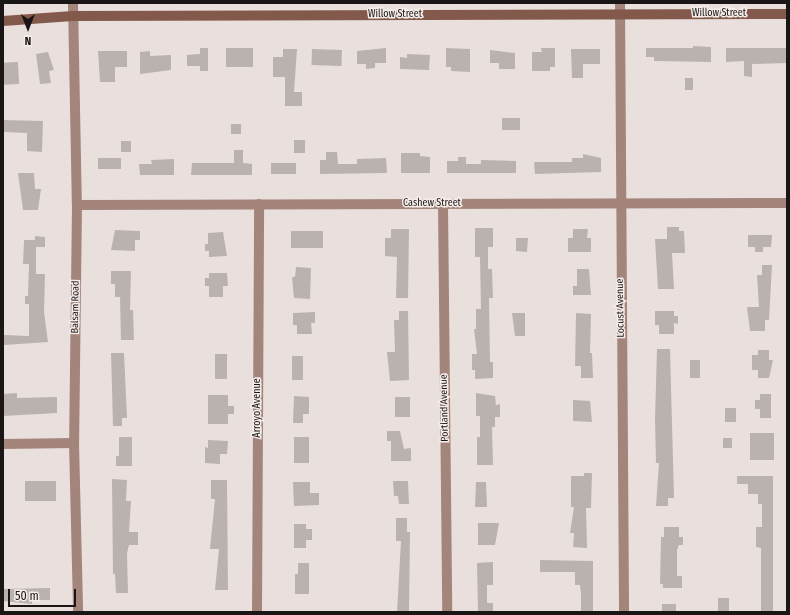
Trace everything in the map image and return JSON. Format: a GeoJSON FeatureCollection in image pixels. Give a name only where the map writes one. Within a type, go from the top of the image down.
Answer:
{"type":"FeatureCollection","features":[{"type":"Feature","properties":{"kind":"street","name":"Balsam Road"},"geometry":{"type":"LineString","coordinates":[[73,3],[77,205],[74,443],[78,612]]}},
{"type":"Feature","properties":{"kind":"street","name":"Locust Avenue"},"geometry":{"type":"LineString","coordinates":[[620,3],[620,203],[624,612]]}},
{"type":"Feature","properties":{"kind":"street","name":"Willow Street"},"geometry":{"type":"LineString","coordinates":[[3,21],[73,16],[787,14]]}},
{"type":"Feature","properties":{"kind":"street","name":"Cashew Street"},"geometry":{"type":"LineString","coordinates":[[77,205],[787,203]]}},
{"type":"Feature","properties":{"kind":"street","name":"Arroyo Avenue"},"geometry":{"type":"LineString","coordinates":[[257,612],[259,204]]}},
{"type":"Feature","properties":{"kind":"street","name":"Portland Avenue"},"geometry":{"type":"LineString","coordinates":[[443,204],[447,612]]}},
{"type":"Feature","properties":{"kind":"street"},"geometry":{"type":"LineString","coordinates":[[3,444],[74,443]]}},
{"type":"Feature","properties":{"kind":"building"},"geometry":{"type":"Polygon","coordinates":[[[693,46],[711,47],[711,62],[654,61],[654,57],[646,57],[646,48],[693,48],[693,46]]]}},
{"type":"Feature","properties":{"kind":"building"},"geometry":{"type":"Polygon","coordinates":[[[200,48],[208,48],[208,71],[200,71],[200,66],[187,66],[187,55],[200,54],[200,48]]]}},
{"type":"Feature","properties":{"kind":"building"},"geometry":{"type":"Polygon","coordinates":[[[226,48],[253,48],[253,67],[226,67],[226,48]]]}},
{"type":"Feature","properties":{"kind":"building"},"geometry":{"type":"Polygon","coordinates":[[[386,48],[386,63],[375,63],[375,68],[366,69],[366,64],[357,64],[357,51],[386,48]]]}},
{"type":"Feature","properties":{"kind":"building"},"geometry":{"type":"Polygon","coordinates":[[[446,48],[470,49],[470,72],[451,71],[451,67],[446,67],[446,48]]]}},
{"type":"Feature","properties":{"kind":"building"},"geometry":{"type":"Polygon","coordinates":[[[541,48],[555,48],[555,67],[550,67],[550,71],[532,71],[532,52],[542,52],[541,48]]]}},
{"type":"Feature","properties":{"kind":"building"},"geometry":{"type":"Polygon","coordinates":[[[726,48],[787,48],[787,63],[752,64],[752,77],[744,76],[744,61],[726,62],[726,48]]]}},
{"type":"Feature","properties":{"kind":"building"},"geometry":{"type":"Polygon","coordinates":[[[283,49],[297,49],[294,92],[302,92],[302,106],[285,106],[285,77],[273,77],[273,57],[283,57],[283,49]]]}},
{"type":"Feature","properties":{"kind":"building"},"geometry":{"type":"Polygon","coordinates":[[[312,49],[342,50],[341,66],[311,65],[312,49]]]}},
{"type":"Feature","properties":{"kind":"building"},"geometry":{"type":"Polygon","coordinates":[[[571,49],[600,49],[600,64],[583,64],[583,78],[572,78],[571,49]]]}},
{"type":"Feature","properties":{"kind":"building"},"geometry":{"type":"Polygon","coordinates":[[[490,50],[515,53],[515,69],[499,69],[499,63],[490,63],[490,50]]]}},
{"type":"Feature","properties":{"kind":"building"},"geometry":{"type":"Polygon","coordinates":[[[98,51],[127,51],[127,67],[115,67],[115,82],[100,82],[98,51]]]}},
{"type":"Feature","properties":{"kind":"building"},"geometry":{"type":"Polygon","coordinates":[[[150,51],[150,56],[171,55],[171,70],[140,74],[140,52],[150,51]]]}},
{"type":"Feature","properties":{"kind":"building"},"geometry":{"type":"Polygon","coordinates":[[[48,52],[54,70],[49,71],[51,83],[40,84],[36,54],[48,52]]]}},
{"type":"Feature","properties":{"kind":"building"},"geometry":{"type":"Polygon","coordinates":[[[407,54],[430,55],[429,70],[400,69],[400,57],[407,58],[407,54]]]}},
{"type":"Feature","properties":{"kind":"building"},"geometry":{"type":"Polygon","coordinates":[[[18,62],[19,84],[4,85],[3,63],[18,62]]]}},
{"type":"Feature","properties":{"kind":"building"},"geometry":{"type":"Polygon","coordinates":[[[685,78],[693,78],[693,90],[685,90],[685,78]]]}},
{"type":"Feature","properties":{"kind":"building"},"geometry":{"type":"Polygon","coordinates":[[[502,118],[520,118],[520,130],[502,130],[502,118]]]}},
{"type":"Feature","properties":{"kind":"building"},"geometry":{"type":"Polygon","coordinates":[[[3,120],[43,121],[42,152],[27,151],[27,133],[3,132],[3,120]]]}},
{"type":"Feature","properties":{"kind":"building"},"geometry":{"type":"Polygon","coordinates":[[[231,124],[241,124],[241,134],[231,134],[231,124]]]}},
{"type":"Feature","properties":{"kind":"building"},"geometry":{"type":"Polygon","coordinates":[[[294,140],[305,140],[305,153],[294,153],[294,140]]]}},
{"type":"Feature","properties":{"kind":"building"},"geometry":{"type":"Polygon","coordinates":[[[121,141],[131,141],[131,152],[121,152],[121,141]]]}},
{"type":"Feature","properties":{"kind":"building"},"geometry":{"type":"Polygon","coordinates":[[[234,150],[243,150],[243,163],[252,164],[252,175],[191,175],[192,163],[234,163],[234,150]]]}},
{"type":"Feature","properties":{"kind":"building"},"geometry":{"type":"Polygon","coordinates":[[[326,152],[337,152],[338,164],[357,164],[357,159],[386,158],[387,173],[320,174],[320,160],[326,160],[326,152]]]}},
{"type":"Feature","properties":{"kind":"building"},"geometry":{"type":"Polygon","coordinates":[[[401,153],[420,153],[420,156],[430,157],[430,173],[401,173],[401,153]]]}},
{"type":"Feature","properties":{"kind":"building"},"geometry":{"type":"Polygon","coordinates":[[[583,154],[601,158],[601,172],[535,174],[534,162],[572,162],[572,158],[583,158],[583,154]]]}},
{"type":"Feature","properties":{"kind":"building"},"geometry":{"type":"Polygon","coordinates":[[[458,157],[466,157],[466,164],[481,164],[481,160],[516,161],[516,173],[447,173],[447,161],[458,161],[458,157]]]}},
{"type":"Feature","properties":{"kind":"building"},"geometry":{"type":"Polygon","coordinates":[[[98,158],[121,158],[121,169],[98,169],[98,158]]]}},
{"type":"Feature","properties":{"kind":"building"},"geometry":{"type":"Polygon","coordinates":[[[174,159],[174,175],[140,175],[139,164],[152,164],[151,160],[174,159]]]}},
{"type":"Feature","properties":{"kind":"building"},"geometry":{"type":"Polygon","coordinates":[[[271,163],[296,163],[296,174],[271,174],[271,163]]]}},
{"type":"Feature","properties":{"kind":"building"},"geometry":{"type":"Polygon","coordinates":[[[18,173],[34,173],[35,189],[41,189],[38,210],[23,210],[18,173]]]}},
{"type":"Feature","properties":{"kind":"building"},"geometry":{"type":"Polygon","coordinates":[[[667,227],[679,227],[679,231],[684,231],[685,253],[672,253],[674,289],[658,289],[655,239],[667,239],[667,227]]]}},
{"type":"Feature","properties":{"kind":"building"},"geometry":{"type":"Polygon","coordinates":[[[475,228],[493,228],[493,247],[488,247],[488,269],[492,269],[493,298],[489,298],[490,362],[493,362],[493,378],[475,379],[475,370],[472,370],[472,354],[477,354],[474,329],[476,329],[476,309],[481,309],[480,257],[475,257],[475,228]]]}},
{"type":"Feature","properties":{"kind":"building"},"geometry":{"type":"Polygon","coordinates":[[[391,229],[409,229],[408,298],[396,298],[397,257],[385,256],[385,238],[391,238],[391,229]]]}},
{"type":"Feature","properties":{"kind":"building"},"geometry":{"type":"Polygon","coordinates":[[[573,229],[588,229],[587,238],[591,238],[591,252],[568,252],[568,238],[573,238],[573,229]]]}},
{"type":"Feature","properties":{"kind":"building"},"geometry":{"type":"Polygon","coordinates":[[[115,230],[140,231],[140,240],[135,240],[135,251],[111,250],[115,230]]]}},
{"type":"Feature","properties":{"kind":"building"},"geometry":{"type":"Polygon","coordinates":[[[291,231],[323,231],[323,248],[291,248],[291,231]]]}},
{"type":"Feature","properties":{"kind":"building"},"geometry":{"type":"Polygon","coordinates":[[[223,232],[227,256],[209,257],[209,251],[205,251],[205,244],[208,244],[208,233],[223,232]]]}},
{"type":"Feature","properties":{"kind":"building"},"geometry":{"type":"Polygon","coordinates":[[[748,235],[772,235],[771,247],[763,247],[763,252],[755,252],[755,247],[748,247],[748,235]]]}},
{"type":"Feature","properties":{"kind":"building"},"geometry":{"type":"Polygon","coordinates":[[[35,236],[45,237],[45,247],[36,247],[36,274],[45,274],[44,312],[48,342],[4,345],[4,335],[29,336],[29,304],[25,304],[25,296],[28,296],[29,264],[23,264],[24,240],[35,240],[35,236]]]}},
{"type":"Feature","properties":{"kind":"building"},"geometry":{"type":"Polygon","coordinates":[[[516,238],[528,238],[527,252],[516,251],[516,238]]]}},
{"type":"Feature","properties":{"kind":"building"},"geometry":{"type":"Polygon","coordinates":[[[762,265],[772,265],[769,320],[765,320],[765,331],[750,331],[747,307],[759,307],[757,275],[762,275],[762,265]]]}},
{"type":"Feature","properties":{"kind":"building"},"geometry":{"type":"Polygon","coordinates":[[[296,267],[311,268],[310,299],[294,298],[292,277],[295,277],[296,267]]]}},
{"type":"Feature","properties":{"kind":"building"},"geometry":{"type":"Polygon","coordinates":[[[577,269],[589,269],[591,295],[573,295],[573,286],[577,286],[577,269]]]}},
{"type":"Feature","properties":{"kind":"building"},"geometry":{"type":"Polygon","coordinates":[[[111,271],[131,271],[130,310],[133,310],[134,340],[121,340],[120,297],[115,297],[115,284],[111,284],[111,271]]]}},
{"type":"Feature","properties":{"kind":"building"},"geometry":{"type":"Polygon","coordinates":[[[209,273],[227,273],[228,286],[223,286],[223,297],[209,297],[209,286],[205,286],[205,278],[209,278],[209,273]]]}},
{"type":"Feature","properties":{"kind":"building"},"geometry":{"type":"Polygon","coordinates":[[[399,311],[408,311],[409,380],[390,381],[387,352],[395,352],[394,320],[399,320],[399,311]]]}},
{"type":"Feature","properties":{"kind":"building"},"geometry":{"type":"Polygon","coordinates":[[[655,311],[674,311],[674,316],[678,316],[678,324],[674,323],[674,334],[659,334],[659,325],[655,325],[655,311]]]}},
{"type":"Feature","properties":{"kind":"building"},"geometry":{"type":"Polygon","coordinates":[[[315,312],[315,323],[311,323],[312,334],[297,334],[297,325],[293,325],[293,313],[315,312]]]}},
{"type":"Feature","properties":{"kind":"building"},"geometry":{"type":"Polygon","coordinates":[[[512,313],[525,313],[525,336],[515,336],[512,313]]]}},
{"type":"Feature","properties":{"kind":"building"},"geometry":{"type":"Polygon","coordinates":[[[576,313],[591,314],[590,353],[592,353],[593,378],[581,378],[581,366],[575,366],[576,313]]]}},
{"type":"Feature","properties":{"kind":"building"},"geometry":{"type":"Polygon","coordinates":[[[657,349],[670,349],[674,498],[668,498],[668,506],[656,506],[659,463],[656,463],[655,420],[657,349]]]}},
{"type":"Feature","properties":{"kind":"building"},"geometry":{"type":"Polygon","coordinates":[[[758,350],[769,350],[769,360],[773,360],[769,378],[758,378],[758,370],[752,370],[752,355],[758,355],[758,350]]]}},
{"type":"Feature","properties":{"kind":"building"},"geometry":{"type":"Polygon","coordinates":[[[111,353],[124,353],[127,418],[122,418],[122,426],[113,426],[111,353]]]}},
{"type":"Feature","properties":{"kind":"building"},"geometry":{"type":"Polygon","coordinates":[[[215,354],[227,354],[227,379],[215,379],[215,354]]]}},
{"type":"Feature","properties":{"kind":"building"},"geometry":{"type":"Polygon","coordinates":[[[292,356],[303,356],[303,380],[292,380],[292,356]]]}},
{"type":"Feature","properties":{"kind":"building"},"geometry":{"type":"Polygon","coordinates":[[[690,360],[700,360],[700,378],[690,378],[690,360]]]}},
{"type":"Feature","properties":{"kind":"building"},"geometry":{"type":"Polygon","coordinates":[[[17,393],[17,398],[57,397],[57,413],[3,416],[3,394],[17,393]]]}},
{"type":"Feature","properties":{"kind":"building"},"geometry":{"type":"Polygon","coordinates":[[[476,393],[495,396],[496,405],[500,404],[500,417],[495,417],[495,427],[492,427],[493,465],[477,465],[477,437],[480,437],[480,416],[476,416],[476,393]]]}},
{"type":"Feature","properties":{"kind":"building"},"geometry":{"type":"Polygon","coordinates":[[[760,394],[771,394],[771,418],[760,418],[760,409],[755,409],[755,400],[760,400],[760,394]]]}},
{"type":"Feature","properties":{"kind":"building"},"geometry":{"type":"Polygon","coordinates":[[[208,395],[228,395],[228,406],[234,406],[234,414],[228,414],[228,424],[208,424],[208,395]]]}},
{"type":"Feature","properties":{"kind":"building"},"geometry":{"type":"Polygon","coordinates":[[[294,396],[309,397],[309,414],[303,414],[303,423],[293,423],[294,396]]]}},
{"type":"Feature","properties":{"kind":"building"},"geometry":{"type":"Polygon","coordinates":[[[395,397],[410,397],[410,417],[395,417],[395,397]]]}},
{"type":"Feature","properties":{"kind":"building"},"geometry":{"type":"Polygon","coordinates":[[[573,400],[590,401],[592,422],[573,421],[573,400]]]}},
{"type":"Feature","properties":{"kind":"building"},"geometry":{"type":"Polygon","coordinates":[[[725,408],[736,408],[736,422],[725,422],[725,408]]]}},
{"type":"Feature","properties":{"kind":"building"},"geometry":{"type":"Polygon","coordinates":[[[387,431],[400,431],[404,449],[411,448],[411,461],[391,461],[391,441],[387,441],[387,431]]]}},
{"type":"Feature","properties":{"kind":"building"},"geometry":{"type":"Polygon","coordinates":[[[750,433],[774,433],[774,460],[750,460],[750,433]]]}},
{"type":"Feature","properties":{"kind":"building"},"geometry":{"type":"Polygon","coordinates":[[[119,437],[132,437],[132,466],[116,466],[116,456],[119,456],[119,437]]]}},
{"type":"Feature","properties":{"kind":"building"},"geometry":{"type":"Polygon","coordinates":[[[294,437],[309,437],[309,463],[294,463],[294,437]]]}},
{"type":"Feature","properties":{"kind":"building"},"geometry":{"type":"Polygon","coordinates":[[[723,438],[732,438],[732,448],[723,448],[723,438]]]}},
{"type":"Feature","properties":{"kind":"building"},"geometry":{"type":"Polygon","coordinates":[[[208,440],[228,441],[227,454],[220,454],[220,464],[205,463],[205,447],[208,448],[208,440]]]}},
{"type":"Feature","properties":{"kind":"building"},"geometry":{"type":"Polygon","coordinates":[[[584,473],[592,473],[591,508],[586,508],[587,548],[573,547],[574,533],[570,533],[574,507],[571,507],[571,476],[584,476],[584,473]]]}},
{"type":"Feature","properties":{"kind":"building"},"geometry":{"type":"Polygon","coordinates":[[[737,476],[773,476],[773,612],[761,612],[761,548],[756,547],[756,527],[762,527],[762,504],[758,504],[758,494],[748,494],[748,484],[737,484],[737,476]]]}},
{"type":"Feature","properties":{"kind":"building"},"geometry":{"type":"Polygon","coordinates":[[[112,479],[127,480],[126,501],[131,501],[129,532],[138,532],[138,545],[129,545],[127,553],[128,593],[116,593],[115,574],[113,574],[112,479]]]}},
{"type":"Feature","properties":{"kind":"building"},"geometry":{"type":"Polygon","coordinates":[[[211,480],[227,480],[228,590],[215,590],[219,549],[210,549],[215,499],[211,499],[211,480]]]}},
{"type":"Feature","properties":{"kind":"building"},"geometry":{"type":"Polygon","coordinates":[[[25,481],[56,481],[56,501],[25,501],[25,481]]]}},
{"type":"Feature","properties":{"kind":"building"},"geometry":{"type":"Polygon","coordinates":[[[393,481],[408,481],[409,504],[399,504],[398,496],[394,496],[393,481]]]}},
{"type":"Feature","properties":{"kind":"building"},"geometry":{"type":"Polygon","coordinates":[[[293,482],[310,482],[310,493],[319,493],[319,505],[294,506],[293,482]]]}},
{"type":"Feature","properties":{"kind":"building"},"geometry":{"type":"Polygon","coordinates":[[[476,482],[486,482],[487,507],[475,507],[476,482]]]}},
{"type":"Feature","properties":{"kind":"building"},"geometry":{"type":"Polygon","coordinates":[[[396,518],[407,518],[407,532],[410,532],[409,612],[397,612],[401,541],[396,541],[396,518]]]}},
{"type":"Feature","properties":{"kind":"building"},"geometry":{"type":"Polygon","coordinates":[[[478,523],[499,523],[495,545],[478,545],[478,523]]]}},
{"type":"Feature","properties":{"kind":"building"},"geometry":{"type":"Polygon","coordinates":[[[294,524],[306,524],[306,529],[312,529],[312,540],[306,540],[306,548],[294,548],[294,524]]]}},
{"type":"Feature","properties":{"kind":"building"},"geometry":{"type":"Polygon","coordinates":[[[664,527],[679,527],[679,537],[683,537],[683,545],[679,545],[677,550],[677,576],[682,576],[682,588],[663,588],[663,584],[660,584],[661,537],[664,537],[664,527]]]}},
{"type":"Feature","properties":{"kind":"building"},"geometry":{"type":"Polygon","coordinates":[[[540,560],[593,561],[593,612],[581,612],[580,585],[575,585],[575,572],[540,572],[540,560]]]}},
{"type":"Feature","properties":{"kind":"building"},"geometry":{"type":"Polygon","coordinates":[[[493,562],[493,585],[487,585],[487,603],[493,603],[493,612],[478,612],[477,563],[493,562]]]}},
{"type":"Feature","properties":{"kind":"building"},"geometry":{"type":"Polygon","coordinates":[[[298,563],[309,563],[309,594],[295,594],[295,574],[298,574],[298,563]]]}},
{"type":"Feature","properties":{"kind":"building"},"geometry":{"type":"Polygon","coordinates":[[[50,588],[50,600],[32,600],[32,604],[3,601],[3,589],[50,588]]]}},
{"type":"Feature","properties":{"kind":"building"},"geometry":{"type":"Polygon","coordinates":[[[718,598],[729,598],[729,612],[718,612],[718,598]]]}},
{"type":"Feature","properties":{"kind":"building"},"geometry":{"type":"Polygon","coordinates":[[[662,604],[676,604],[676,612],[662,612],[662,604]]]}}]}
